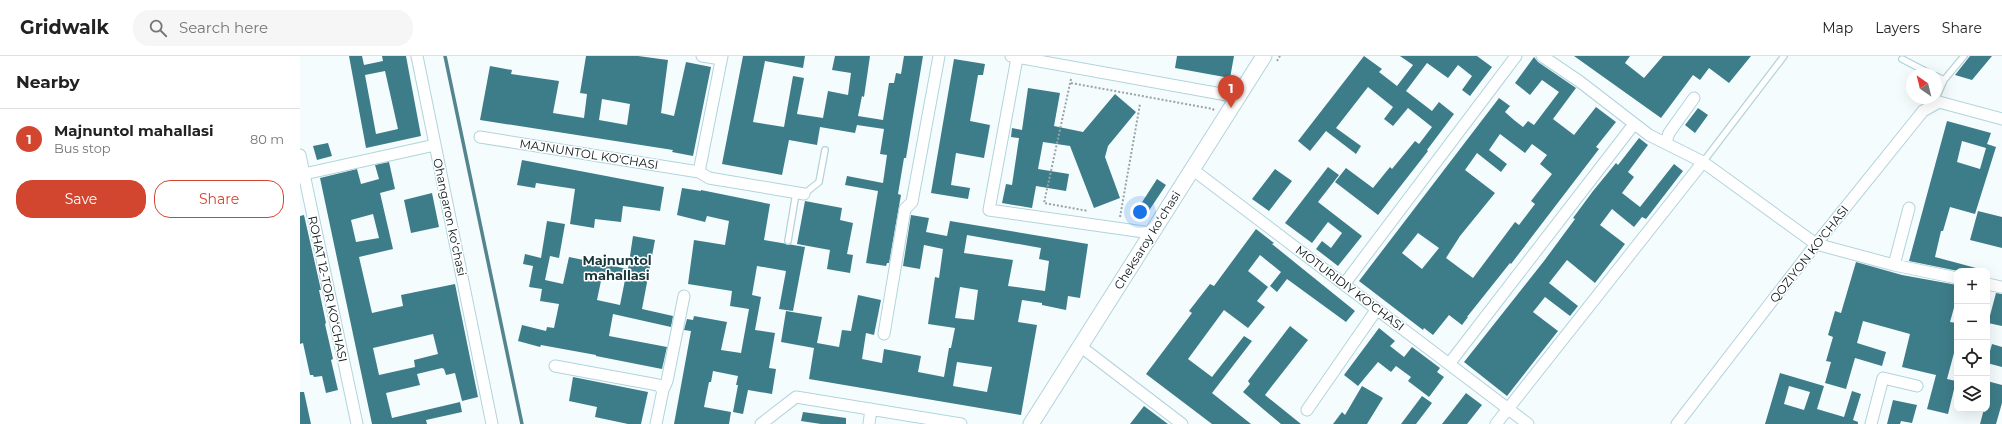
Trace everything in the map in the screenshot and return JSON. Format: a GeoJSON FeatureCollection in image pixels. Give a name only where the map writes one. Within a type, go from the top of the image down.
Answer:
{"type":"FeatureCollection","features":[{"type":"Feature","properties":{"kind":"street"},"geometry":{"type":"LineString","coordinates":[[417,56],[435,145]]}},
{"type":"Feature","properties":{"kind":"street"},"geometry":{"type":"LineString","coordinates":[[699,172],[722,58],[702,56]]}},
{"type":"Feature","properties":{"kind":"street"},"geometry":{"type":"LineString","coordinates":[[884,334],[905,209],[912,202],[939,56]]}},
{"type":"Feature","properties":{"kind":"street","name":"Cheksaroy koʻchasi"},"geometry":{"type":"LineString","coordinates":[[1032,424],[1264,56]]}},
{"type":"Feature","properties":{"kind":"street"},"geometry":{"type":"LineString","coordinates":[[1345,284],[1516,56]]}},
{"type":"Feature","properties":{"kind":"street"},"geometry":{"type":"LineString","coordinates":[[1542,56],[1579,81],[1650,135],[1703,162],[1816,244],[1894,265],[1954,277]]}},
{"type":"Feature","properties":{"kind":"street"},"geometry":{"type":"LineString","coordinates":[[1151,233],[989,210],[1014,57],[1238,98]]}},
{"type":"Feature","properties":{"kind":"street"},"geometry":{"type":"LineString","coordinates":[[1666,142],[1668,133],[1694,98]]}},
{"type":"Feature","properties":{"kind":"street"},"geometry":{"type":"LineString","coordinates":[[1942,103],[2002,119]]}},
{"type":"Feature","properties":{"kind":"street","name":"QOZIYON KO'CHASI"},"geometry":{"type":"LineString","coordinates":[[1692,424],[1680,421],[1816,244],[1923,111],[1933,104]]}},
{"type":"Feature","properties":{"kind":"street"},"geometry":{"type":"LineString","coordinates":[[1449,364],[1634,124]]}},
{"type":"Feature","properties":{"kind":"street","name":"MAJNUNTOL KO'CHASI"},"geometry":{"type":"LineString","coordinates":[[480,137],[699,172],[709,178],[800,194]]}},
{"type":"Feature","properties":{"kind":"street","name":"Ohangaron koʻchasi"},"geometry":{"type":"LineString","coordinates":[[302,174],[435,145],[492,424]]}},
{"type":"Feature","properties":{"kind":"street","name":"ROHAT 12-TOR KO‘CHASI"},"geometry":{"type":"LineString","coordinates":[[300,154],[302,174],[357,424]]}},
{"type":"Feature","properties":{"kind":"street"},"geometry":{"type":"LineString","coordinates":[[1496,424],[1703,162]]}},
{"type":"Feature","properties":{"kind":"street","name":"MOTURIDIY KO'CHASI"},"geometry":{"type":"LineString","coordinates":[[1192,168],[1345,284],[1507,410],[1528,424]]}},
{"type":"Feature","properties":{"kind":"street"},"geometry":{"type":"LineString","coordinates":[[1894,265],[1909,208]]}},
{"type":"Feature","properties":{"kind":"street"},"geometry":{"type":"LineString","coordinates":[[1990,285],[2001,287]]}},
{"type":"Feature","properties":{"kind":"street"},"geometry":{"type":"LineString","coordinates":[[656,424],[663,390],[667,381],[684,296]]}},
{"type":"Feature","properties":{"kind":"street"},"geometry":{"type":"LineString","coordinates":[[1307,410],[1377,309]]}},
{"type":"Feature","properties":{"kind":"street"},"geometry":{"type":"LineString","coordinates":[[1080,346],[1182,424]]}},
{"type":"Feature","properties":{"kind":"street"},"geometry":{"type":"LineString","coordinates":[[555,366],[658,385],[663,390]]}},
{"type":"Feature","properties":{"kind":"street"},"geometry":{"type":"LineString","coordinates":[[1871,424],[1883,378],[1917,386]]}},
{"type":"Feature","properties":{"kind":"street"},"geometry":{"type":"LineString","coordinates":[[761,424],[796,397],[962,424]]}},
{"type":"Feature","properties":{"kind":"street"},"geometry":{"type":"LineString","coordinates":[[869,424],[871,409]]}},
{"type":"Feature","properties":{"kind":"lane"},"geometry":{"type":"LineString","coordinates":[[1703,162],[1784,56]]}},
{"type":"Feature","properties":{"kind":"lane"},"geometry":{"type":"LineString","coordinates":[[1942,85],[1944,80],[1964,56]]}},
{"type":"Feature","properties":{"kind":"lane"},"geometry":{"type":"LineString","coordinates":[[1902,59],[1919,68]]}},
{"type":"Feature","properties":{"kind":"lane"},"geometry":{"type":"LineString","coordinates":[[788,241],[800,194],[819,182],[825,150]]}},
{"type":"Feature","properties":{"kind":"path"},"geometry":{"type":"LineString","coordinates":[[1073,68],[1044,203],[1090,212]]}},
{"type":"Feature","properties":{"kind":"path"},"geometry":{"type":"LineString","coordinates":[[1071,83],[1213,109],[1215,116]]}},
{"type":"Feature","properties":{"kind":"path"},"geometry":{"type":"LineString","coordinates":[[1120,217],[1140,104]]}},
{"type":"Feature","properties":{"kind":"path"},"geometry":{"type":"LineString","coordinates":[[1113,216],[1126,218]]}},
{"type":"Feature","properties":{"kind":"building"},"geometry":{"type":"Polygon","coordinates":[[[349,56],[362,56],[364,65],[383,61],[382,56],[406,56],[421,136],[366,148],[349,56]],[[385,71],[365,75],[376,134],[398,129],[385,71]]]}},
{"type":"Feature","properties":{"kind":"building"},"geometry":{"type":"Polygon","coordinates":[[[586,56],[638,56],[668,60],[661,113],[674,116],[686,62],[711,67],[693,156],[672,152],[673,150],[480,120],[490,66],[512,70],[511,74],[559,81],[553,113],[584,118],[587,94],[580,93],[586,56]],[[602,99],[599,120],[627,125],[630,104],[602,99]]]}},
{"type":"Feature","properties":{"kind":"building"},"geometry":{"type":"Polygon","coordinates":[[[743,56],[805,56],[803,68],[765,61],[753,122],[784,127],[793,76],[804,78],[797,114],[823,118],[828,91],[848,95],[851,73],[832,70],[835,56],[870,56],[864,97],[862,96],[858,116],[883,120],[889,83],[894,83],[896,73],[901,74],[904,56],[923,56],[906,158],[904,158],[898,194],[901,195],[889,263],[887,263],[886,266],[866,263],[878,191],[845,185],[847,176],[883,183],[887,155],[880,154],[884,129],[857,125],[855,133],[820,127],[817,145],[789,140],[782,175],[722,164],[743,56]]]}},
{"type":"Feature","properties":{"kind":"building"},"geometry":{"type":"Polygon","coordinates":[[[1177,56],[1234,56],[1230,78],[1175,68],[1177,56]]]}},
{"type":"Feature","properties":{"kind":"building"},"geometry":{"type":"Polygon","coordinates":[[[1364,56],[1382,69],[1379,72],[1397,86],[1413,65],[1400,56],[1477,56],[1492,67],[1470,96],[1462,90],[1472,76],[1458,65],[1448,78],[1427,63],[1406,91],[1432,111],[1439,102],[1454,114],[1427,150],[1428,151],[1378,215],[1335,182],[1346,168],[1373,188],[1390,167],[1392,169],[1415,141],[1419,144],[1432,127],[1408,108],[1393,126],[1384,119],[1393,107],[1368,87],[1336,128],[1361,146],[1356,154],[1326,131],[1310,151],[1298,141],[1364,56]]]}},
{"type":"Feature","properties":{"kind":"building"},"geometry":{"type":"Polygon","coordinates":[[[1574,56],[1630,56],[1625,63],[1644,78],[1663,56],[1751,56],[1729,83],[1709,68],[1700,80],[1693,75],[1661,118],[1574,56]]]}},
{"type":"Feature","properties":{"kind":"building"},"geometry":{"type":"Polygon","coordinates":[[[1970,56],[1992,56],[1972,80],[1955,75],[1970,56]]]}},
{"type":"Feature","properties":{"kind":"building"},"geometry":{"type":"Polygon","coordinates":[[[1534,57],[1538,62],[1576,88],[1553,119],[1574,135],[1596,107],[1616,122],[1596,147],[1599,149],[1462,325],[1449,315],[1433,335],[1424,328],[1423,330],[1359,281],[1499,98],[1510,106],[1505,112],[1523,127],[1528,121],[1534,125],[1559,92],[1542,80],[1530,95],[1515,83],[1534,57]],[[1500,134],[1489,150],[1507,164],[1501,172],[1477,153],[1465,170],[1495,193],[1460,236],[1446,258],[1473,278],[1515,222],[1519,225],[1535,204],[1531,201],[1552,174],[1540,164],[1547,155],[1532,144],[1525,153],[1500,134]],[[1418,233],[1402,253],[1422,269],[1439,248],[1418,233]]]}},
{"type":"Feature","properties":{"kind":"building"},"geometry":{"type":"Polygon","coordinates":[[[954,59],[985,64],[983,75],[978,75],[970,121],[990,125],[984,158],[956,153],[951,185],[970,188],[968,199],[931,193],[954,59]]]}},
{"type":"Feature","properties":{"kind":"building"},"geometry":{"type":"Polygon","coordinates":[[[1028,88],[1060,93],[1054,126],[1083,132],[1115,94],[1136,112],[1108,146],[1105,157],[1120,198],[1094,208],[1070,146],[1043,142],[1038,169],[1069,174],[1066,191],[1036,186],[1032,208],[1002,203],[1006,184],[1012,185],[1019,138],[1011,137],[1012,128],[1022,130],[1028,88]]]}},
{"type":"Feature","properties":{"kind":"building"},"geometry":{"type":"Polygon","coordinates":[[[1698,108],[1708,115],[1695,133],[1685,125],[1698,108]]]}},
{"type":"Feature","properties":{"kind":"building"},"geometry":{"type":"Polygon","coordinates":[[[1947,121],[1991,133],[1987,144],[1996,147],[1975,214],[1950,207],[1943,231],[1941,231],[1935,257],[1976,268],[1954,268],[1954,270],[1909,261],[1947,121]],[[1962,141],[1957,162],[1980,169],[1986,148],[1962,141]]]}},
{"type":"Feature","properties":{"kind":"building"},"geometry":{"type":"Polygon","coordinates":[[[1639,138],[1648,145],[1628,172],[1634,177],[1622,193],[1640,207],[1674,164],[1683,171],[1646,219],[1642,217],[1634,227],[1612,209],[1600,225],[1625,244],[1595,283],[1567,260],[1549,283],[1578,306],[1570,316],[1545,297],[1533,312],[1558,331],[1507,396],[1464,362],[1544,261],[1575,219],[1573,218],[1593,191],[1616,163],[1618,165],[1639,138]]]}},
{"type":"Feature","properties":{"kind":"building"},"geometry":{"type":"Polygon","coordinates":[[[328,143],[332,156],[317,160],[313,146],[328,143]]]}},
{"type":"Feature","properties":{"kind":"building"},"geometry":{"type":"Polygon","coordinates":[[[522,160],[664,187],[660,211],[623,206],[621,222],[595,219],[594,228],[570,224],[575,189],[536,183],[535,188],[517,185],[522,160]]]}},
{"type":"Feature","properties":{"kind":"building"},"geometry":{"type":"Polygon","coordinates":[[[389,162],[395,189],[380,193],[393,249],[359,257],[372,313],[403,306],[401,295],[455,284],[478,397],[462,401],[455,373],[446,375],[444,369],[442,368],[417,374],[420,385],[386,393],[392,418],[460,402],[462,412],[426,420],[427,424],[372,424],[320,178],[357,169],[361,184],[379,179],[375,165],[389,162]],[[373,214],[351,220],[356,242],[379,238],[373,214]],[[433,334],[373,348],[379,375],[415,367],[414,360],[438,354],[433,334]]]}},
{"type":"Feature","properties":{"kind":"building"},"geometry":{"type":"Polygon","coordinates":[[[1328,167],[1339,175],[1318,202],[1362,236],[1338,266],[1316,249],[1322,241],[1331,248],[1342,233],[1328,222],[1312,243],[1285,223],[1328,167]]]}},
{"type":"Feature","properties":{"kind":"building"},"geometry":{"type":"Polygon","coordinates":[[[1275,169],[1292,181],[1269,211],[1252,199],[1275,169]]]}},
{"type":"Feature","properties":{"kind":"building"},"geometry":{"type":"Polygon","coordinates":[[[1157,179],[1166,185],[1146,215],[1137,210],[1157,179]]]}},
{"type":"Feature","properties":{"kind":"building"},"geometry":{"type":"Polygon","coordinates":[[[682,188],[701,190],[770,204],[764,240],[805,247],[793,311],[779,309],[786,271],[757,266],[752,295],[761,297],[755,330],[775,333],[769,368],[776,369],[772,394],[748,390],[743,414],[733,412],[738,385],[736,385],[738,376],[713,371],[711,382],[709,382],[704,407],[731,412],[729,424],[674,424],[691,331],[684,330],[687,319],[693,320],[694,316],[727,322],[721,350],[741,353],[749,309],[730,306],[732,291],[688,284],[694,240],[725,245],[729,221],[707,216],[705,222],[677,215],[682,188]]]}},
{"type":"Feature","properties":{"kind":"building"},"geometry":{"type":"Polygon","coordinates":[[[432,193],[439,227],[411,233],[404,200],[432,193]]]}},
{"type":"Feature","properties":{"kind":"building"},"geometry":{"type":"Polygon","coordinates":[[[805,201],[842,208],[840,220],[853,223],[847,254],[853,255],[850,273],[827,269],[830,250],[797,244],[805,201]]]}},
{"type":"Feature","properties":{"kind":"building"},"geometry":{"type":"Polygon","coordinates":[[[1978,211],[2002,217],[2002,248],[1970,240],[1978,211]]]}},
{"type":"Feature","properties":{"kind":"building"},"geometry":{"type":"Polygon","coordinates":[[[304,215],[321,290],[319,290],[333,359],[331,360],[338,390],[326,393],[322,376],[314,377],[313,375],[310,375],[303,343],[300,344],[300,216],[304,215]]]}},
{"type":"Feature","properties":{"kind":"building"},"geometry":{"type":"Polygon","coordinates":[[[911,215],[929,218],[926,232],[947,236],[950,221],[1088,244],[1080,298],[1068,296],[1066,310],[1042,305],[1042,303],[1022,300],[1018,322],[1037,325],[1021,415],[809,379],[814,348],[781,342],[786,311],[822,317],[817,343],[839,347],[842,330],[851,331],[858,295],[881,300],[874,335],[866,333],[862,359],[882,363],[884,349],[921,356],[918,372],[944,377],[949,348],[951,348],[955,328],[928,324],[935,277],[939,278],[943,249],[924,245],[920,269],[903,266],[911,215]],[[967,235],[964,253],[1013,260],[1008,286],[1045,291],[1049,261],[1039,259],[1041,248],[967,235]],[[960,287],[955,318],[974,320],[978,290],[960,287]],[[957,362],[953,386],[987,392],[992,367],[957,362]]]}},
{"type":"Feature","properties":{"kind":"building"},"geometry":{"type":"Polygon","coordinates":[[[547,221],[565,224],[559,258],[550,256],[545,280],[563,284],[569,257],[628,269],[633,236],[655,240],[642,309],[673,316],[671,327],[613,314],[609,336],[667,347],[662,369],[541,345],[540,347],[518,341],[522,325],[546,331],[547,327],[554,328],[559,304],[540,301],[542,289],[529,287],[533,266],[523,264],[525,254],[541,258],[547,221]],[[602,276],[597,300],[620,305],[625,280],[602,276]]]}},
{"type":"Feature","properties":{"kind":"building"},"geometry":{"type":"Polygon","coordinates":[[[1256,229],[1274,243],[1272,244],[1355,311],[1346,322],[1287,279],[1277,292],[1270,286],[1281,272],[1260,255],[1248,271],[1268,287],[1257,301],[1265,307],[1248,328],[1224,310],[1188,359],[1212,377],[1244,336],[1252,341],[1212,393],[1251,424],[1212,424],[1146,374],[1192,313],[1189,311],[1210,284],[1214,286],[1256,229]]]}},
{"type":"Feature","properties":{"kind":"building"},"geometry":{"type":"Polygon","coordinates":[[[1856,262],[1902,275],[1954,284],[1954,308],[1950,322],[1954,323],[1954,353],[1947,379],[1954,381],[1954,389],[1948,414],[1927,409],[1936,375],[1902,367],[1910,334],[1863,321],[1857,343],[1886,352],[1882,366],[1855,358],[1846,389],[1825,383],[1831,362],[1826,361],[1833,337],[1828,335],[1835,311],[1841,313],[1856,262]]]}},
{"type":"Feature","properties":{"kind":"building"},"geometry":{"type":"Polygon","coordinates":[[[1996,293],[2002,294],[2002,326],[1990,323],[1990,316],[1996,293]]]}},
{"type":"Feature","properties":{"kind":"building"},"geometry":{"type":"Polygon","coordinates":[[[1290,326],[1308,340],[1265,395],[1301,424],[1281,424],[1243,392],[1250,384],[1248,381],[1290,326]]]}},
{"type":"Feature","properties":{"kind":"building"},"geometry":{"type":"Polygon","coordinates":[[[1379,328],[1395,341],[1390,346],[1404,357],[1412,347],[1440,368],[1437,372],[1444,377],[1429,397],[1408,381],[1411,377],[1396,366],[1391,372],[1378,362],[1358,386],[1344,375],[1379,328]]]}},
{"type":"Feature","properties":{"kind":"building"},"geometry":{"type":"Polygon","coordinates":[[[1992,344],[2002,347],[2002,367],[1990,364],[1990,351],[1992,344]]]}},
{"type":"Feature","properties":{"kind":"building"},"geometry":{"type":"Polygon","coordinates":[[[1780,373],[1824,386],[1817,409],[1844,417],[1852,391],[1861,394],[1853,420],[1858,422],[1858,424],[1765,424],[1780,373]],[[1789,386],[1784,404],[1804,410],[1810,392],[1789,386]]]}},
{"type":"Feature","properties":{"kind":"building"},"geometry":{"type":"Polygon","coordinates":[[[573,377],[648,392],[641,424],[628,424],[595,417],[597,407],[569,401],[573,377]]]}},
{"type":"Feature","properties":{"kind":"building"},"geometry":{"type":"Polygon","coordinates":[[[1990,382],[2002,385],[2002,403],[1996,424],[1980,424],[1983,412],[1990,412],[1990,382]]]}},
{"type":"Feature","properties":{"kind":"building"},"geometry":{"type":"Polygon","coordinates":[[[1362,386],[1383,398],[1367,424],[1333,424],[1342,412],[1345,415],[1362,386]]]}},
{"type":"Feature","properties":{"kind":"building"},"geometry":{"type":"Polygon","coordinates":[[[300,392],[304,392],[311,424],[300,424],[300,392]]]}},
{"type":"Feature","properties":{"kind":"building"},"geometry":{"type":"Polygon","coordinates":[[[1466,393],[1482,405],[1467,424],[1442,424],[1466,393]]]}},
{"type":"Feature","properties":{"kind":"building"},"geometry":{"type":"Polygon","coordinates":[[[1422,396],[1432,403],[1416,424],[1401,424],[1422,396]]]}},
{"type":"Feature","properties":{"kind":"building"},"geometry":{"type":"Polygon","coordinates":[[[1893,400],[1917,405],[1912,423],[1901,421],[1900,424],[1887,424],[1893,400]]]}},
{"type":"Feature","properties":{"kind":"building"},"geometry":{"type":"Polygon","coordinates":[[[1144,406],[1168,424],[1130,424],[1144,406]]]}},
{"type":"Feature","properties":{"kind":"building"},"geometry":{"type":"Polygon","coordinates":[[[803,412],[846,418],[846,424],[821,424],[801,421],[803,412]]]}},
{"type":"Feature","properties":{"kind":"waterway"},"geometry":{"type":"LineString","coordinates":[[445,56],[522,424]]}},
{"type":"Feature","properties":{"kind":"place","name":"Majnuntol mahallasi"},"geometry":{"type":"Point","coordinates":[1231,108]}},
{"type":"Feature","properties":{"kind":"district","name":"Majnuntol mahallasi"},"geometry":{"type":"Point","coordinates":[617,268]}}]}
